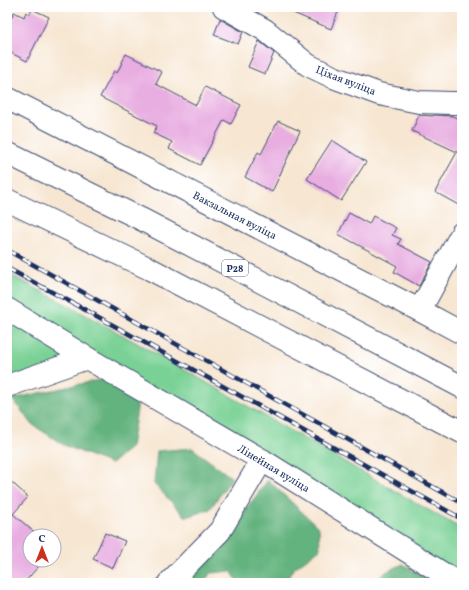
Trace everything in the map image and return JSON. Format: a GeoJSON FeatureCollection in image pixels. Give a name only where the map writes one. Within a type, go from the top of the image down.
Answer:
{"type":"FeatureCollection","features":[{"type":"Feature","properties":{"kind":"main road","name":"Ціхая вуліца"},"geometry":{"type":"LineString","coordinates":[[224,7],[265,30],[308,65],[333,77],[379,94],[419,102],[462,103]]}},
{"type":"Feature","properties":{"kind":"main road","name":"Вакзальная вуліца"},"geometry":{"type":"LineString","coordinates":[[7,98],[462,333]]}},
{"type":"Feature","properties":{"kind":"main road","name":"Р28"},"geometry":{"type":"LineString","coordinates":[[7,153],[141,219],[462,387]]}},
{"type":"Feature","properties":{"kind":"main road"},"geometry":{"type":"LineString","coordinates":[[7,200],[150,269],[462,432]]}},
{"type":"Feature","properties":{"kind":"main road"},"geometry":{"type":"LineString","coordinates":[[419,310],[462,233]]}},
{"type":"Feature","properties":{"kind":"main road","name":"Лінейная вуліца"},"geometry":{"type":"LineString","coordinates":[[7,309],[87,358],[262,460],[458,583]]}},
{"type":"Feature","properties":{"kind":"main road"},"geometry":{"type":"LineString","coordinates":[[7,386],[87,358]]}},
{"type":"Feature","properties":{"kind":"main road"},"geometry":{"type":"LineString","coordinates":[[169,583],[220,531],[262,460]]}},
{"type":"Feature","properties":{"kind":"green space"},"geometry":{"type":"Polygon","coordinates":[[[7,273],[65,303],[179,367],[462,529],[462,583],[87,358],[7,386],[7,273]]]}},
{"type":"Feature","properties":{"kind":"green space"},"geometry":{"type":"Polygon","coordinates":[[[104,379],[138,403],[131,447],[111,464],[64,445],[33,425],[12,399],[104,379]]]}},
{"type":"Feature","properties":{"kind":"green space"},"geometry":{"type":"Polygon","coordinates":[[[192,448],[232,478],[210,509],[186,517],[154,484],[157,451],[192,448]]]}},
{"type":"Feature","properties":{"kind":"green space"},"geometry":{"type":"Polygon","coordinates":[[[268,480],[319,528],[320,549],[293,569],[285,583],[239,583],[231,571],[211,573],[203,583],[191,583],[186,573],[228,533],[268,480]]]}},
{"type":"Feature","properties":{"kind":"green space"},"geometry":{"type":"Polygon","coordinates":[[[403,564],[434,583],[374,583],[386,572],[403,564]]]}},
{"type":"Feature","properties":{"kind":"building"},"geometry":{"type":"Polygon","coordinates":[[[279,7],[340,7],[331,29],[279,7]]]}},
{"type":"Feature","properties":{"kind":"building"},"geometry":{"type":"Polygon","coordinates":[[[32,9],[49,17],[27,61],[7,51],[7,26],[14,12],[24,17],[26,12],[30,14],[32,9]]]}},
{"type":"Feature","properties":{"kind":"building"},"geometry":{"type":"Polygon","coordinates":[[[220,19],[243,32],[238,44],[214,35],[220,19]]]}},
{"type":"Feature","properties":{"kind":"building"},"geometry":{"type":"Polygon","coordinates":[[[259,41],[274,53],[265,74],[248,67],[259,41]]]}},
{"type":"Feature","properties":{"kind":"building"},"geometry":{"type":"Polygon","coordinates":[[[126,54],[162,72],[156,84],[196,105],[205,87],[241,105],[231,124],[224,120],[200,165],[169,149],[172,142],[153,133],[157,126],[100,97],[114,71],[117,73],[126,54]]]}},
{"type":"Feature","properties":{"kind":"building"},"geometry":{"type":"Polygon","coordinates":[[[419,115],[452,116],[462,120],[462,207],[435,192],[457,152],[412,131],[419,115]]]}},
{"type":"Feature","properties":{"kind":"building"},"geometry":{"type":"Polygon","coordinates":[[[278,121],[300,131],[272,192],[245,177],[258,152],[261,154],[278,121]]]}},
{"type":"Feature","properties":{"kind":"building"},"geometry":{"type":"Polygon","coordinates":[[[332,140],[366,162],[341,201],[307,179],[332,140]]]}},
{"type":"Feature","properties":{"kind":"building"},"geometry":{"type":"Polygon","coordinates":[[[349,213],[369,224],[373,216],[396,228],[392,235],[401,239],[398,244],[432,262],[419,286],[394,272],[397,266],[338,234],[349,213]]]}},
{"type":"Feature","properties":{"kind":"building"},"geometry":{"type":"Polygon","coordinates":[[[7,478],[28,497],[13,514],[30,528],[22,528],[22,568],[37,568],[24,583],[7,583],[7,478]]]}},
{"type":"Feature","properties":{"kind":"building"},"geometry":{"type":"Polygon","coordinates":[[[105,533],[125,541],[113,568],[93,559],[105,533]]]}},
{"type":"Feature","properties":{"kind":"railway"},"geometry":{"type":"LineString","coordinates":[[7,250],[462,503]]}},
{"type":"Feature","properties":{"kind":"railway"},"geometry":{"type":"LineString","coordinates":[[7,268],[93,314],[462,519]]}}]}
